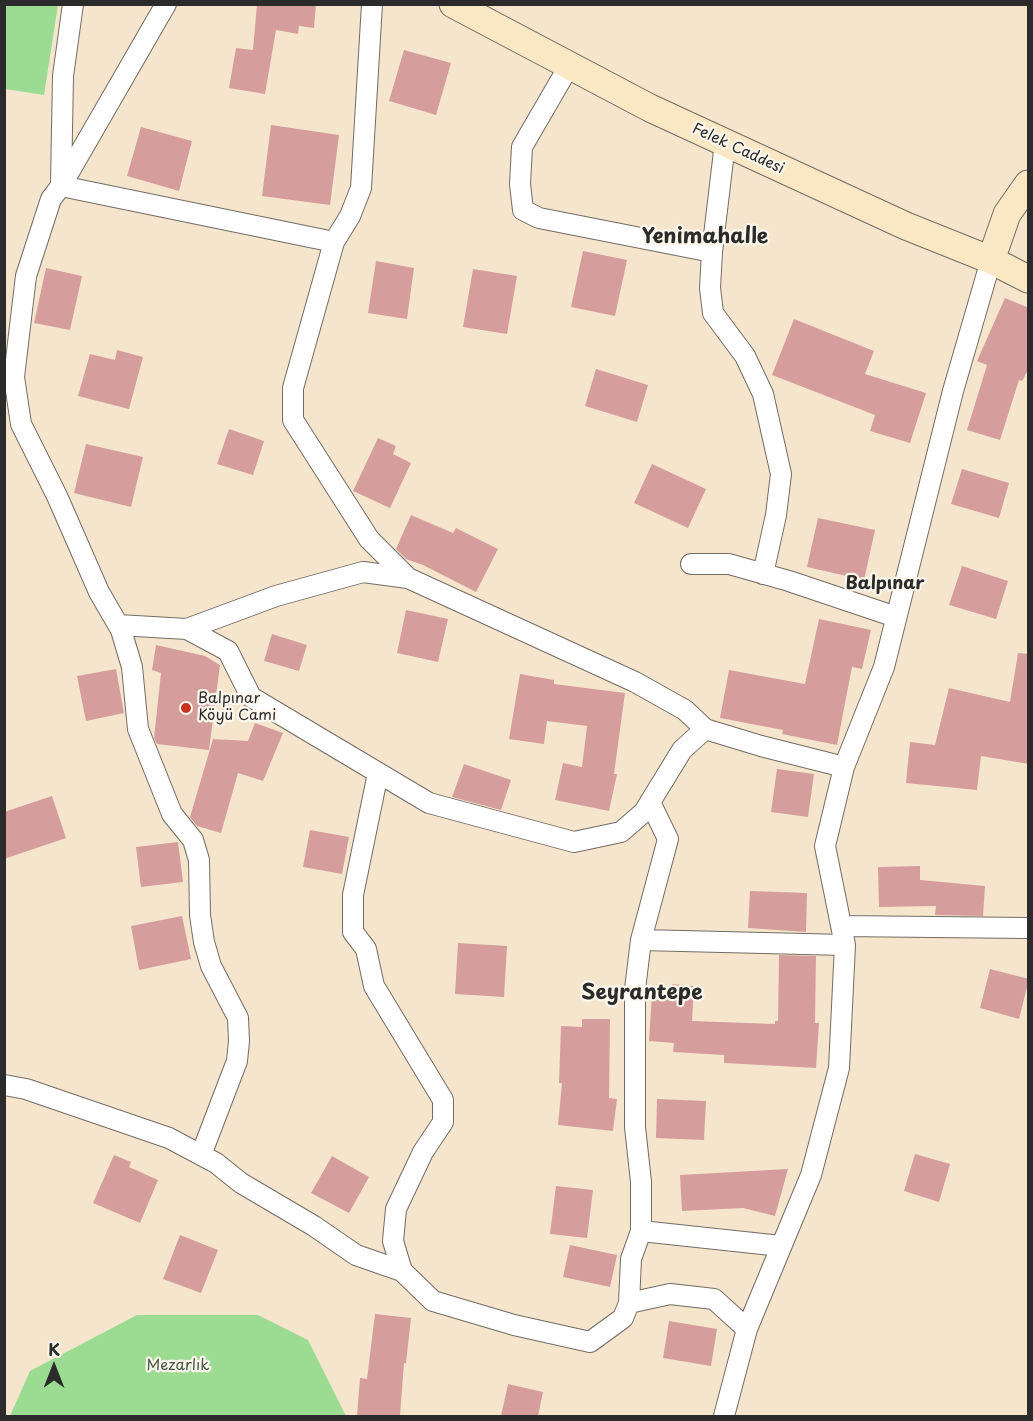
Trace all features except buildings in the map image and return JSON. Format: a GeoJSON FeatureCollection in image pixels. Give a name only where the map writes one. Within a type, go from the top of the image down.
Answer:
{"type":"FeatureCollection","features":[{"type":"Feature","properties":{"kind":"street"},"geometry":{"type":"LineString","coordinates":[[61,186],[63,76],[73,4]]}},
{"type":"Feature","properties":{"kind":"street"},"geometry":{"type":"LineString","coordinates":[[166,4],[51,200],[26,276],[14,377],[21,424],[57,496],[99,592],[118,625],[132,667],[138,729],[172,814],[193,840],[198,860],[200,915],[204,942],[211,966],[238,1018],[237,1061],[201,1155]]}},
{"type":"Feature","properties":{"kind":"street"},"geometry":{"type":"LineString","coordinates":[[372,4],[361,188],[350,216],[334,242],[292,388],[292,420],[369,538],[408,578]]}},
{"type":"Feature","properties":{"kind":"street","name":"Felek Caddesi"},"geometry":{"type":"LineString","coordinates":[[453,4],[650,108],[906,226],[991,260],[1029,279]]}},
{"type":"Feature","properties":{"kind":"street"},"geometry":{"type":"LineString","coordinates":[[569,66],[522,147],[520,184],[524,210],[539,218],[712,252]]}},
{"type":"Feature","properties":{"kind":"street"},"geometry":{"type":"LineString","coordinates":[[725,143],[710,288],[713,313],[745,356],[763,394],[781,474],[776,515],[763,574]]}},
{"type":"Feature","properties":{"kind":"street"},"geometry":{"type":"LineString","coordinates":[[724,1416],[747,1329],[811,1175],[839,1068],[843,935],[825,846],[844,767],[884,667],[953,391],[991,260],[1007,214],[1029,184]]}},
{"type":"Feature","properties":{"kind":"street"},"geometry":{"type":"LineString","coordinates":[[61,186],[334,242]]}},
{"type":"Feature","properties":{"kind":"street"},"geometry":{"type":"LineString","coordinates":[[691,564],[729,564],[896,617]]}},
{"type":"Feature","properties":{"kind":"street"},"geometry":{"type":"LineString","coordinates":[[118,625],[187,629],[276,596],[363,572],[408,578],[635,682],[685,710],[705,729],[844,767]]}},
{"type":"Feature","properties":{"kind":"street"},"geometry":{"type":"LineString","coordinates":[[187,629],[228,651],[252,697],[429,803],[574,842],[621,832],[644,812],[682,750],[705,729]]}},
{"type":"Feature","properties":{"kind":"street"},"geometry":{"type":"LineString","coordinates":[[378,773],[353,896],[353,932],[366,949],[374,986],[443,1100],[443,1122],[423,1152],[396,1209],[393,1241],[402,1271]]}},
{"type":"Feature","properties":{"kind":"street"},"geometry":{"type":"LineString","coordinates":[[4,1085],[26,1089],[169,1138],[216,1163],[240,1183],[314,1226],[356,1255],[402,1271],[433,1300],[514,1325],[590,1342],[623,1318],[629,1303],[631,1259],[641,1231],[641,1182],[635,1126],[635,989],[641,940],[668,839],[650,802]]}},
{"type":"Feature","properties":{"kind":"street"},"geometry":{"type":"LineString","coordinates":[[641,940],[1029,928]]}},
{"type":"Feature","properties":{"kind":"street"},"geometry":{"type":"LineString","coordinates":[[641,1231],[781,1246]]}},
{"type":"Feature","properties":{"kind":"street"},"geometry":{"type":"LineString","coordinates":[[629,1303],[670,1294],[714,1299],[747,1329]]}},
{"type":"Feature","properties":{"kind":"green space"},"geometry":{"type":"Polygon","coordinates":[[[5,4],[58,5],[44,95],[5,89],[5,4]]]}},
{"type":"Feature","properties":{"kind":"green space","name":"Mezarlık"},"geometry":{"type":"Polygon","coordinates":[[[137,1315],[258,1315],[308,1340],[346,1416],[10,1416],[30,1371],[137,1315]]]}},
{"type":"Feature","properties":{"kind":"place","name":"Balpınar Köyü Cami"},"geometry":{"type":"Point","coordinates":[186,708]}},
{"type":"Feature","properties":{"kind":"district","name":"Yenimahalle"},"geometry":{"type":"Point","coordinates":[705,237]}},
{"type":"Feature","properties":{"kind":"district","name":"Balpınar"},"geometry":{"type":"Point","coordinates":[885,584]}},
{"type":"Feature","properties":{"kind":"district","name":"Seyrantepe"},"geometry":{"type":"Point","coordinates":[642,993]}}]}
